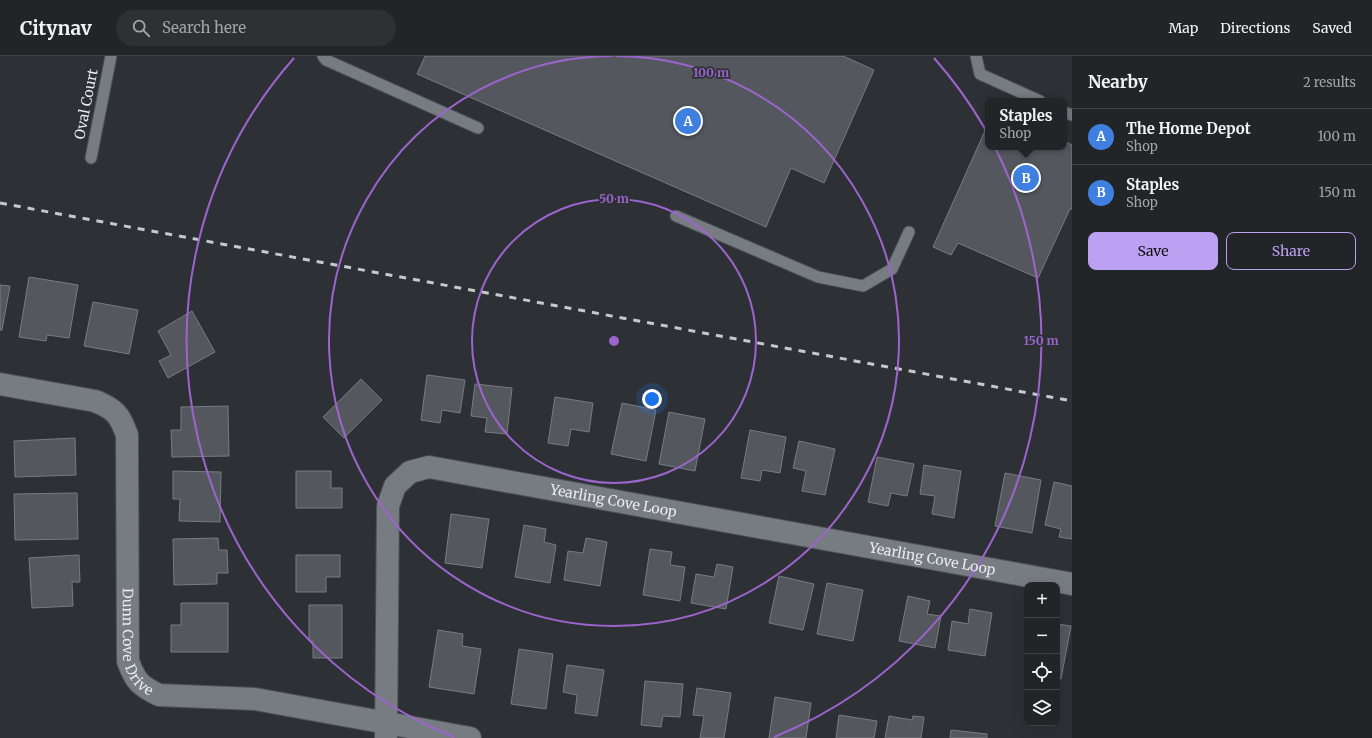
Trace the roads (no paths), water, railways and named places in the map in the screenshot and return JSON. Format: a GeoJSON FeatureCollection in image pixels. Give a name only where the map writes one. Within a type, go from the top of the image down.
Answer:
{"type":"FeatureCollection","features":[{"type":"Feature","properties":{"kind":"street","name":"Dunn Cove Drive"},"geometry":{"type":"LineString","coordinates":[[0,384],[95,401],[107,406],[117,413],[123,423],[127,435],[128,661],[138,682],[159,695],[255,699],[386,730],[470,738]]}},
{"type":"Feature","properties":{"kind":"street","name":"Yearling Cove Loop"},"geometry":{"type":"LineString","coordinates":[[386,730],[388,506],[395,486],[405,476],[410,472],[429,467],[1072,584]]}},
{"type":"Feature","properties":{"kind":"lane","name":"Oval Court"},"geometry":{"type":"LineString","coordinates":[[91,158],[111,56]]}},
{"type":"Feature","properties":{"kind":"lane"},"geometry":{"type":"LineString","coordinates":[[322,56],[326,60],[478,128]]}},
{"type":"Feature","properties":{"kind":"lane"},"geometry":{"type":"LineString","coordinates":[[976,56],[980,74],[1033,98]]}},
{"type":"Feature","properties":{"kind":"lane"},"geometry":{"type":"LineString","coordinates":[[676,216],[818,277],[863,286],[892,269],[909,232]]}},
{"type":"Feature","properties":{"kind":"railway"},"geometry":{"type":"LineString","coordinates":[[0,203],[1072,401]]}},
{"type":"Feature","properties":{"kind":"place","name":"The Home Depot"},"geometry":{"type":"Point","coordinates":[688,121]}},
{"type":"Feature","properties":{"kind":"place","name":"Staples"},"geometry":{"type":"Point","coordinates":[1026,178]}}]}
